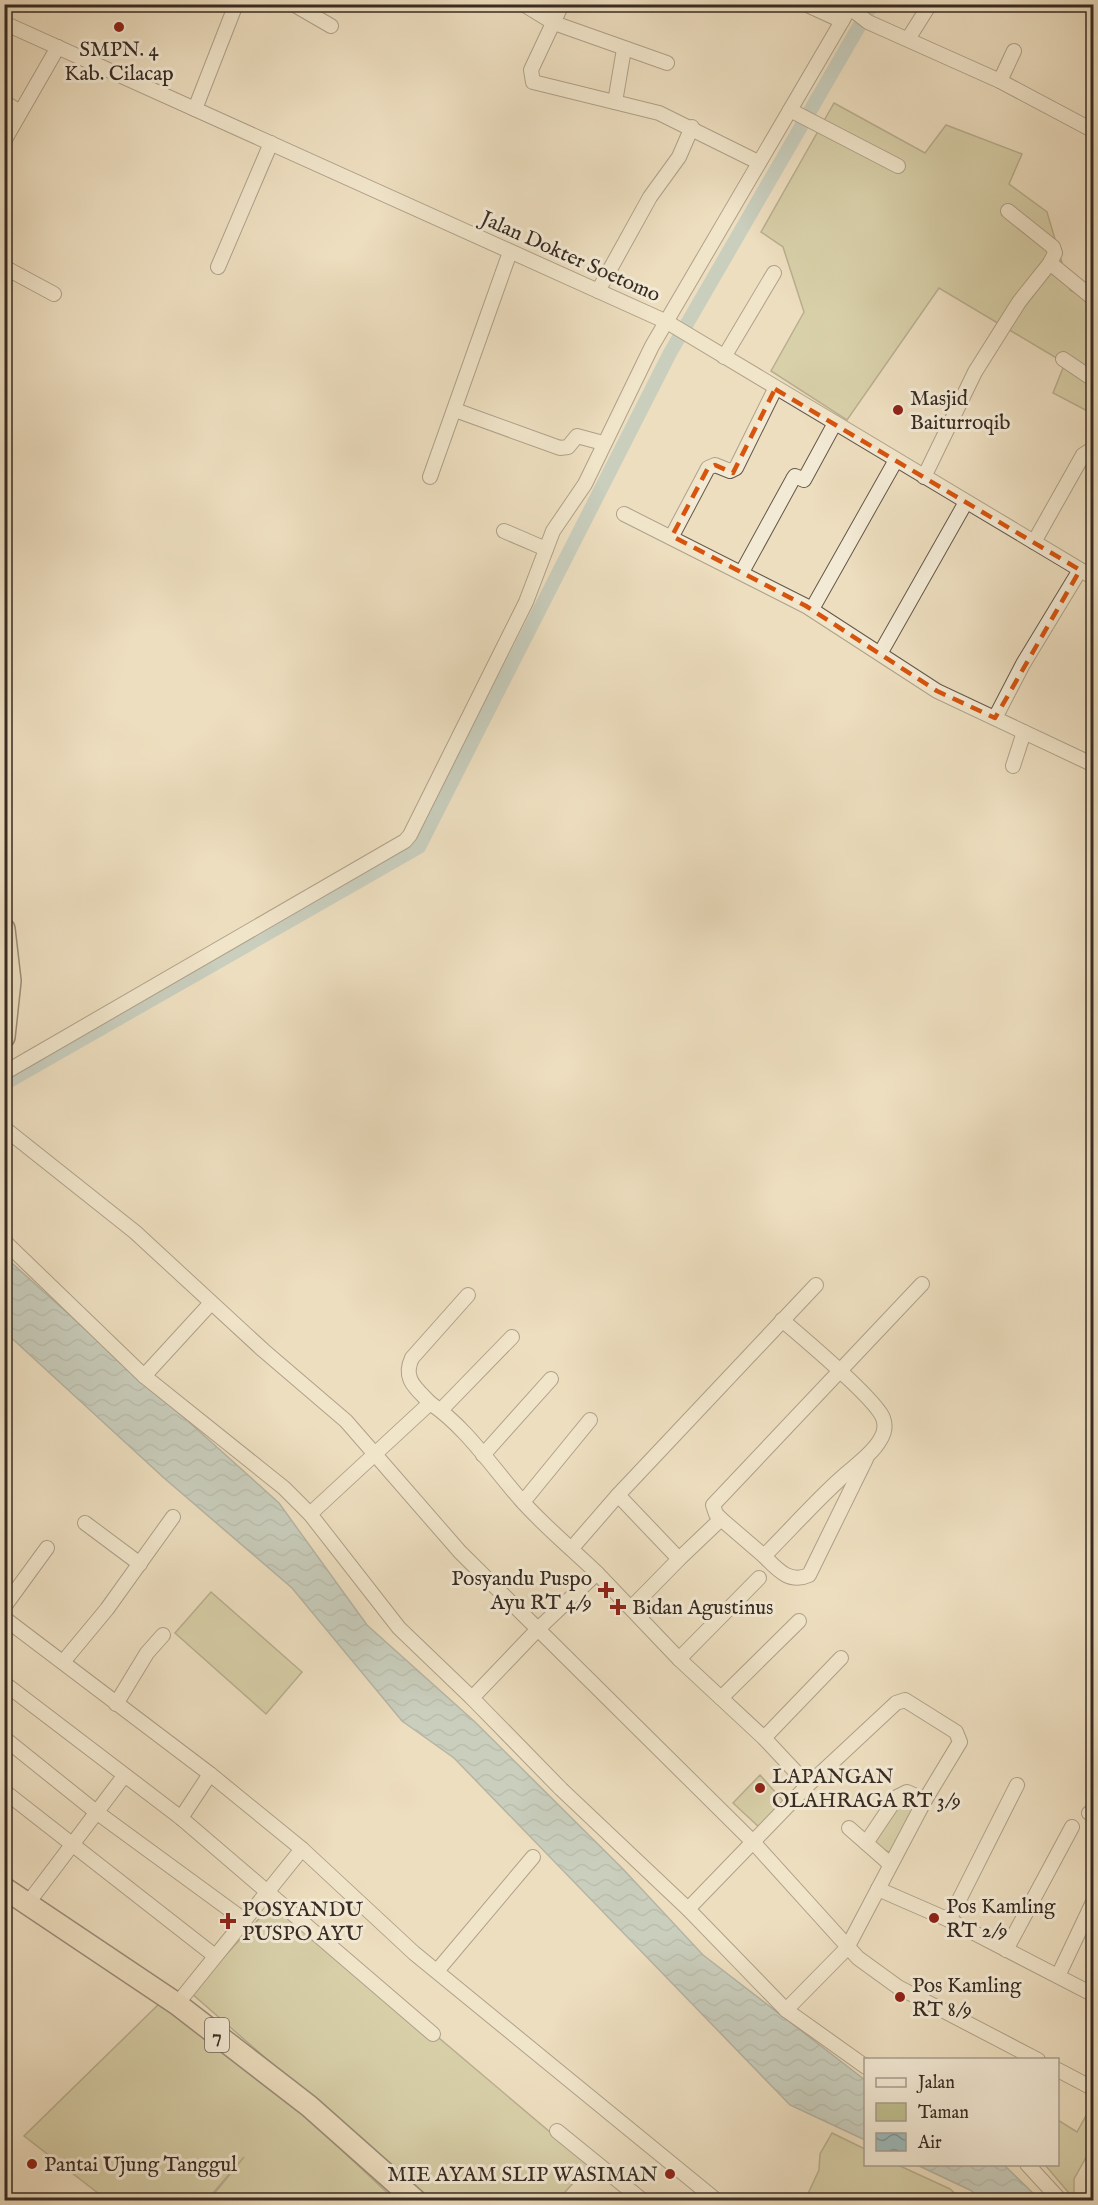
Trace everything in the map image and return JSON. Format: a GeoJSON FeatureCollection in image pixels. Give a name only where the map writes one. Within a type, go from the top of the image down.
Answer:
{"type":"FeatureCollection","features":[{"type":"Feature","properties":{"kind":"highway"},"geometry":{"type":"LineString","coordinates":[[4,929],[7,980],[4,1037]]}},
{"type":"Feature","properties":{"kind":"highway","name":"7"},"geometry":{"type":"LineString","coordinates":[[4,1888],[177,2004],[309,2106],[415,2200]]}},
{"type":"Feature","properties":{"kind":"street"},"geometry":{"type":"LineString","coordinates":[[195,109],[236,4]]}},
{"type":"Feature","properties":{"kind":"street"},"geometry":{"type":"LineString","coordinates":[[293,4],[331,26]]}},
{"type":"Feature","properties":{"kind":"street"},"geometry":{"type":"LineString","coordinates":[[523,4],[554,23],[667,63]]}},
{"type":"Feature","properties":{"kind":"street"},"geometry":{"type":"LineString","coordinates":[[562,4],[531,70],[533,82],[659,113],[692,127],[758,162]]}},
{"type":"Feature","properties":{"kind":"street"},"geometry":{"type":"LineString","coordinates":[[805,4],[842,21]]}},
{"type":"Feature","properties":{"kind":"street"},"geometry":{"type":"LineString","coordinates":[[908,39],[930,4]]}},
{"type":"Feature","properties":{"kind":"street"},"geometry":{"type":"LineString","coordinates":[[4,1073],[405,841],[413,832],[526,602],[559,519],[585,484],[603,443],[673,325],[758,162],[799,114],[842,21],[857,12],[908,39],[1000,81],[1094,131]]}},
{"type":"Feature","properties":{"kind":"street","name":"Jalan Dokter Soetomo"},"geometry":{"type":"LineString","coordinates":[[4,23],[673,325],[775,389],[1094,578]]}},
{"type":"Feature","properties":{"kind":"street"},"geometry":{"type":"LineString","coordinates":[[4,141],[58,47]]}},
{"type":"Feature","properties":{"kind":"street"},"geometry":{"type":"LineString","coordinates":[[615,102],[624,49]]}},
{"type":"Feature","properties":{"kind":"street"},"geometry":{"type":"LineString","coordinates":[[1000,81],[1014,51]]}},
{"type":"Feature","properties":{"kind":"street"},"geometry":{"type":"LineString","coordinates":[[4,102],[20,112]]}},
{"type":"Feature","properties":{"kind":"street"},"geometry":{"type":"LineString","coordinates":[[799,114],[898,166]]}},
{"type":"Feature","properties":{"kind":"street"},"geometry":{"type":"LineString","coordinates":[[598,291],[650,197],[679,156],[692,127]]}},
{"type":"Feature","properties":{"kind":"street"},"geometry":{"type":"LineString","coordinates":[[218,267],[271,143]]}},
{"type":"Feature","properties":{"kind":"street"},"geometry":{"type":"LineString","coordinates":[[924,477],[975,372],[1019,302],[1050,263],[1055,253],[1053,247],[1008,211]]}},
{"type":"Feature","properties":{"kind":"street"},"geometry":{"type":"LineString","coordinates":[[429,477],[510,252]]}},
{"type":"Feature","properties":{"kind":"street"},"geometry":{"type":"LineString","coordinates":[[1050,263],[1094,299]]}},
{"type":"Feature","properties":{"kind":"street"},"geometry":{"type":"LineString","coordinates":[[4,267],[54,294]]}},
{"type":"Feature","properties":{"kind":"street"},"geometry":{"type":"LineString","coordinates":[[724,357],[774,273]]}},
{"type":"Feature","properties":{"kind":"street"},"geometry":{"type":"LineString","coordinates":[[1063,359],[1094,380]]}},
{"type":"Feature","properties":{"kind":"street"},"geometry":{"type":"LineString","coordinates":[[672,536],[708,468],[715,465],[730,471],[736,468],[775,389]]}},
{"type":"Feature","properties":{"kind":"street"},"geometry":{"type":"LineString","coordinates":[[455,410],[560,448],[568,447],[577,436],[603,443]]}},
{"type":"Feature","properties":{"kind":"street"},"geometry":{"type":"LineString","coordinates":[[742,572],[793,479],[795,476],[804,480],[835,423]]}},
{"type":"Feature","properties":{"kind":"street"},"geometry":{"type":"LineString","coordinates":[[1034,542],[1083,455],[1094,448]]}},
{"type":"Feature","properties":{"kind":"street"},"geometry":{"type":"LineString","coordinates":[[812,609],[896,460]]}},
{"type":"Feature","properties":{"kind":"street"},"geometry":{"type":"LineString","coordinates":[[881,652],[966,502]]}},
{"type":"Feature","properties":{"kind":"street"},"geometry":{"type":"LineString","coordinates":[[624,514],[672,536],[812,609],[881,652],[937,691],[1094,765]]}},
{"type":"Feature","properties":{"kind":"street"},"geometry":{"type":"LineString","coordinates":[[504,531],[546,549]]}},
{"type":"Feature","properties":{"kind":"street"},"geometry":{"type":"LineString","coordinates":[[995,718],[1023,664],[1080,570]]}},
{"type":"Feature","properties":{"kind":"street"},"geometry":{"type":"LineString","coordinates":[[1013,766],[1024,732]]}},
{"type":"Feature","properties":{"kind":"street"},"geometry":{"type":"LineString","coordinates":[[4,1146],[10,1131],[135,1232],[211,1303],[332,1407],[460,1551],[754,1843],[847,1948],[890,1983],[1034,2058]]}},
{"type":"Feature","properties":{"kind":"street"},"geometry":{"type":"LineString","coordinates":[[4,1241],[144,1376],[254,1461],[309,1514],[399,1628],[472,1698],[561,1789],[688,1909],[786,2010],[864,2066]]}},
{"type":"Feature","properties":{"kind":"street"},"geometry":{"type":"LineString","coordinates":[[869,1453],[809,1575],[799,1580],[791,1578],[764,1556],[721,1519],[713,1509],[716,1500],[840,1373],[922,1284]]}},
{"type":"Feature","properties":{"kind":"street"},"geometry":{"type":"LineString","coordinates":[[572,1548],[618,1495],[816,1285]]}},
{"type":"Feature","properties":{"kind":"street"},"geometry":{"type":"LineString","coordinates":[[468,1295],[412,1358],[407,1369],[408,1379],[483,1455],[523,1502],[632,1607],[679,1659],[764,1738],[808,1785]]}},
{"type":"Feature","properties":{"kind":"street"},"geometry":{"type":"LineString","coordinates":[[144,1376],[211,1303]]}},
{"type":"Feature","properties":{"kind":"street"},"geometry":{"type":"LineString","coordinates":[[764,1556],[839,1479],[880,1442],[885,1430],[883,1418],[874,1404],[782,1320]]}},
{"type":"Feature","properties":{"kind":"street"},"geometry":{"type":"LineString","coordinates":[[309,1514],[375,1454],[435,1407],[512,1337]]}},
{"type":"Feature","properties":{"kind":"street"},"geometry":{"type":"LineString","coordinates":[[483,1455],[551,1379]]}},
{"type":"Feature","properties":{"kind":"street"},"geometry":{"type":"LineString","coordinates":[[523,1502],[590,1420]]}},
{"type":"Feature","properties":{"kind":"street"},"geometry":{"type":"LineString","coordinates":[[618,1495],[679,1559]]}},
{"type":"Feature","properties":{"kind":"street"},"geometry":{"type":"LineString","coordinates":[[63,1662],[140,1564],[173,1517]]}},
{"type":"Feature","properties":{"kind":"street"},"geometry":{"type":"LineString","coordinates":[[632,1607],[721,1519]]}},
{"type":"Feature","properties":{"kind":"street"},"geometry":{"type":"LineString","coordinates":[[85,1523],[140,1564]]}},
{"type":"Feature","properties":{"kind":"street"},"geometry":{"type":"LineString","coordinates":[[4,1607],[47,1548]]}},
{"type":"Feature","properties":{"kind":"street"},"geometry":{"type":"LineString","coordinates":[[472,1698],[539,1628],[597,1573]]}},
{"type":"Feature","properties":{"kind":"street"},"geometry":{"type":"LineString","coordinates":[[679,1659],[759,1578]]}},
{"type":"Feature","properties":{"kind":"street"},"geometry":{"type":"LineString","coordinates":[[4,1618],[210,1774],[302,1849],[437,1971],[716,2200]]}},
{"type":"Feature","properties":{"kind":"street"},"geometry":{"type":"LineString","coordinates":[[721,1698],[799,1621]]}},
{"type":"Feature","properties":{"kind":"street"},"geometry":{"type":"LineString","coordinates":[[116,1704],[147,1653],[163,1635]]}},
{"type":"Feature","properties":{"kind":"street"},"geometry":{"type":"LineString","coordinates":[[764,1738],[841,1658]]}},
{"type":"Feature","properties":{"kind":"street"},"geometry":{"type":"LineString","coordinates":[[4,1683],[181,1818],[433,2034]]}},
{"type":"Feature","properties":{"kind":"street"},"geometry":{"type":"LineString","coordinates":[[688,1909],[808,1785],[896,1703],[905,1700],[956,1732],[961,1738],[890,1864],[847,1948],[786,2010]]}},
{"type":"Feature","properties":{"kind":"street"},"geometry":{"type":"LineString","coordinates":[[4,1738],[95,1811],[244,1920]]}},
{"type":"Feature","properties":{"kind":"street"},"geometry":{"type":"LineString","coordinates":[[181,1818],[210,1774]]}},
{"type":"Feature","properties":{"kind":"street"},"geometry":{"type":"LineString","coordinates":[[28,1903],[95,1811],[124,1776]]}},
{"type":"Feature","properties":{"kind":"street"},"geometry":{"type":"LineString","coordinates":[[949,1920],[1017,1785]]}},
{"type":"Feature","properties":{"kind":"street"},"geometry":{"type":"LineString","coordinates":[[4,1791],[215,1956]]}},
{"type":"Feature","properties":{"kind":"street"},"geometry":{"type":"LineString","coordinates":[[866,1843],[897,1797],[907,1792],[925,1800]]}},
{"type":"Feature","properties":{"kind":"street"},"geometry":{"type":"LineString","coordinates":[[1006,1950],[1072,1827]]}},
{"type":"Feature","properties":{"kind":"street"},"geometry":{"type":"LineString","coordinates":[[849,1828],[890,1864]]}},
{"type":"Feature","properties":{"kind":"street"},"geometry":{"type":"LineString","coordinates":[[177,2004],[302,1849]]}},
{"type":"Feature","properties":{"kind":"street"},"geometry":{"type":"LineString","coordinates":[[437,1971],[533,1857]]}},
{"type":"Feature","properties":{"kind":"street"},"geometry":{"type":"LineString","coordinates":[[878,1890],[949,1920],[1094,1995]]}},
{"type":"Feature","properties":{"kind":"street"},"geometry":{"type":"LineString","coordinates":[[1058,1976],[1094,1900]]}},
{"type":"Feature","properties":{"kind":"street"},"geometry":{"type":"LineString","coordinates":[[1059,2071],[1094,2089]]}},
{"type":"Feature","properties":{"kind":"street"},"geometry":{"type":"LineString","coordinates":[[557,2131],[642,2200]]}},
{"type":"Feature","properties":{"kind":"street"},"geometry":{"type":"LineString","coordinates":[[1030,2166],[1060,2200]]}},
{"type":"Feature","properties":{"kind":"highlighted area"},"geometry":{"type":"Polygon","coordinates":[[[775,389],[1080,570],[995,718],[937,691],[806,606],[672,536],[708,468],[715,465],[733,473],[775,389]]]}},
{"type":"Feature","properties":{"kind":"green space"},"geometry":{"type":"Polygon","coordinates":[[[834,103],[925,153],[946,125],[1022,154],[1009,184],[1047,212],[1070,290],[1093,302],[1093,414],[1053,393],[1065,363],[939,288],[847,420],[771,371],[804,312],[783,247],[761,232],[834,103]]]}},
{"type":"Feature","properties":{"kind":"green space"},"geometry":{"type":"Polygon","coordinates":[[[211,1592],[302,1672],[266,1714],[175,1633],[211,1592]]]}},
{"type":"Feature","properties":{"kind":"green space","name":"LAPANGAN OLAHRAGA RT 3/9"},"geometry":{"type":"Polygon","coordinates":[[[760,1775],[784,1802],[760,1828],[733,1803],[760,1775]]]}},
{"type":"Feature","properties":{"kind":"green space"},"geometry":{"type":"Polygon","coordinates":[[[897,1797],[915,1807],[890,1853],[872,1843],[897,1797]]]}},
{"type":"Feature","properties":{"kind":"green space"},"geometry":{"type":"Polygon","coordinates":[[[276,1900],[589,2165],[558,2200],[428,2200],[191,1993],[276,1900]]]}},
{"type":"Feature","properties":{"kind":"green space"},"geometry":{"type":"Polygon","coordinates":[[[162,2001],[290,2102],[395,2200],[209,2200],[244,2157],[207,2200],[107,2200],[24,2136],[162,2001]]]}},
{"type":"Feature","properties":{"kind":"green space"},"geometry":{"type":"Polygon","coordinates":[[[1093,2103],[1093,2145],[1074,2179],[1074,2199],[1046,2166],[1059,2166],[1059,2121],[1077,2132],[1093,2103]]]}},
{"type":"Feature","properties":{"kind":"green space"},"geometry":{"type":"Polygon","coordinates":[[[832,2133],[864,2149],[864,2166],[900,2166],[950,2189],[962,2200],[805,2200],[819,2170],[820,2154],[832,2133]]]}},
{"type":"Feature","properties":{"kind":"water"},"geometry":{"type":"Polygon","coordinates":[[[4,1256],[279,1503],[367,1625],[474,1721],[623,1869],[703,1955],[864,2079],[864,2140],[790,2105],[454,1758],[402,1721],[292,1588],[164,1478],[5,1332],[4,1256]]]}},
{"type":"Feature","properties":{"kind":"water"},"geometry":{"type":"Polygon","coordinates":[[[919,2166],[1005,2166],[1040,2200],[983,2200],[970,2190],[919,2166]]]}},
{"type":"Feature","properties":{"kind":"waterway"},"geometry":{"type":"LineString","coordinates":[[4,1084],[419,847],[670,353],[872,4]]}},
{"type":"Feature","properties":{"kind":"place","name":"SMPN. 4 Kab. Cilacap"},"geometry":{"type":"Point","coordinates":[119,27]}},
{"type":"Feature","properties":{"kind":"place","name":"Masjid Baiturroqib"},"geometry":{"type":"Point","coordinates":[898,410]}},
{"type":"Feature","properties":{"kind":"place","name":"Posyandu Puspo Ayu RT 4/9"},"geometry":{"type":"Point","coordinates":[606,1590]}},
{"type":"Feature","properties":{"kind":"place","name":"Bidan Agustinus"},"geometry":{"type":"Point","coordinates":[618,1607]}},
{"type":"Feature","properties":{"kind":"place","name":"LAPANGAN OLAHRAGA RT 3/9"},"geometry":{"type":"Point","coordinates":[760,1788]}},
{"type":"Feature","properties":{"kind":"place","name":"Pos Kamling RT 2/9"},"geometry":{"type":"Point","coordinates":[934,1918]}},
{"type":"Feature","properties":{"kind":"place","name":"POSYANDU PUSPO AYU"},"geometry":{"type":"Point","coordinates":[228,1921]}},
{"type":"Feature","properties":{"kind":"place","name":"Pos Kamling RT 8/9"},"geometry":{"type":"Point","coordinates":[900,1997]}},
{"type":"Feature","properties":{"kind":"place","name":"Pantai Ujung Tanggul"},"geometry":{"type":"Point","coordinates":[32,2164]}},
{"type":"Feature","properties":{"kind":"place","name":"MIE AYAM SLIP WASIMAN"},"geometry":{"type":"Point","coordinates":[670,2174]}}]}
